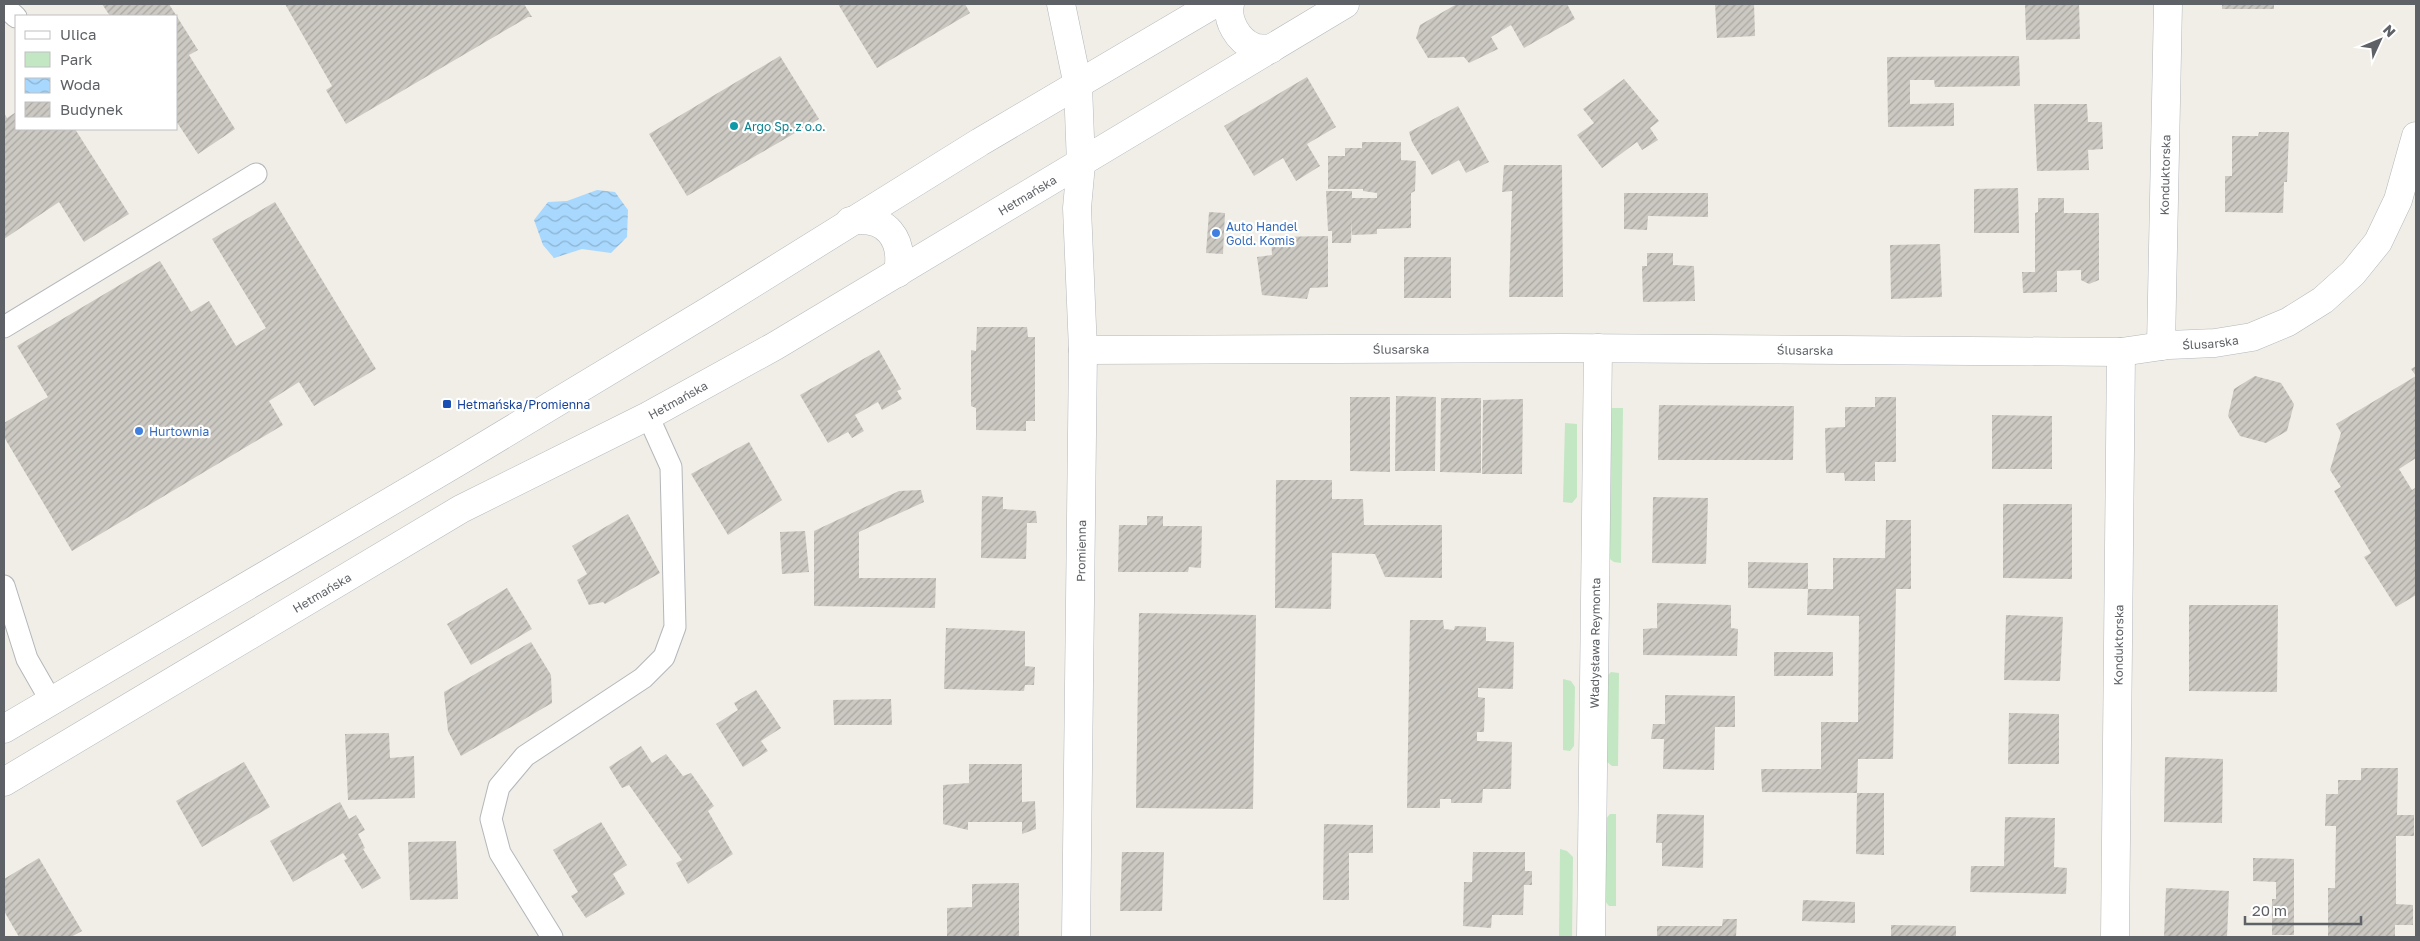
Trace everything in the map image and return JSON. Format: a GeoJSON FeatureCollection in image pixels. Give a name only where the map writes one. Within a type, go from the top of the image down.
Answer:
{"type":"FeatureCollection","features":[{"type":"Feature","properties":{"kind":"street"},"geometry":{"type":"LineString","coordinates":[[1061,4],[1078,86]]}},
{"type":"Feature","properties":{"kind":"street"},"geometry":{"type":"LineString","coordinates":[[4,729],[456,463],[710,310],[850,221],[980,142],[1078,86],[1214,4]]}},
{"type":"Feature","properties":{"kind":"street"},"geometry":{"type":"LineString","coordinates":[[1230,4],[1231,25],[1240,36],[1254,47],[1271,49]]}},
{"type":"Feature","properties":{"kind":"street","name":"Hetmańska"},"geometry":{"type":"LineString","coordinates":[[4,782],[461,509],[648,416],[741,366],[1081,164],[1345,4]]}},
{"type":"Feature","properties":{"kind":"street","name":"Konduktorska"},"geometry":{"type":"LineString","coordinates":[[2161,346],[2168,4]]}},
{"type":"Feature","properties":{"kind":"street","name":"Promienna"},"geometry":{"type":"LineString","coordinates":[[1076,937],[1083,350],[1077,208],[1081,164],[1078,86]]}},
{"type":"Feature","properties":{"kind":"street","name":"Ślusarska"},"geometry":{"type":"LineString","coordinates":[[1083,350],[1598,348],[2121,352],[2161,346],[2216,343],[2252,337],[2288,322],[2323,300],[2353,273],[2378,242],[2398,200],[2416,136]]}},
{"type":"Feature","properties":{"kind":"street"},"geometry":{"type":"LineString","coordinates":[[850,221],[863,219],[874,221],[886,227],[894,236],[899,248],[898,273]]}},
{"type":"Feature","properties":{"kind":"street","name":"Władysława Reymonta"},"geometry":{"type":"LineString","coordinates":[[1591,937],[1598,348]]}},
{"type":"Feature","properties":{"kind":"street","name":"Konduktorska"},"geometry":{"type":"LineString","coordinates":[[2115,937],[2121,352]]}},
{"type":"Feature","properties":{"kind":"lane"},"geometry":{"type":"LineString","coordinates":[[4,6],[15,16]]}},
{"type":"Feature","properties":{"kind":"lane"},"geometry":{"type":"LineString","coordinates":[[4,327],[256,174]]}},
{"type":"Feature","properties":{"kind":"lane"},"geometry":{"type":"LineString","coordinates":[[552,937],[500,853],[491,819],[499,786],[525,756],[643,678],[664,657],[675,627],[670,467],[648,416]]}},
{"type":"Feature","properties":{"kind":"lane"},"geometry":{"type":"LineString","coordinates":[[4,586],[26,659],[51,701]]}},
{"type":"Feature","properties":{"kind":"green space"},"geometry":{"type":"Polygon","coordinates":[[[1608,408],[1623,408],[1621,563],[1614,562],[1607,557],[1608,408]]]}},
{"type":"Feature","properties":{"kind":"green space"},"geometry":{"type":"Polygon","coordinates":[[[1565,423],[1577,424],[1577,497],[1572,503],[1563,502],[1565,423]]]}},
{"type":"Feature","properties":{"kind":"green space"},"geometry":{"type":"Polygon","coordinates":[[[1611,672],[1619,673],[1618,766],[1612,766],[1605,760],[1606,677],[1611,672]]]}},
{"type":"Feature","properties":{"kind":"green space"},"geometry":{"type":"Polygon","coordinates":[[[1563,679],[1571,681],[1575,687],[1574,746],[1570,751],[1563,750],[1563,679]]]}},
{"type":"Feature","properties":{"kind":"green space"},"geometry":{"type":"Polygon","coordinates":[[[1610,814],[1616,814],[1616,906],[1609,906],[1604,900],[1604,821],[1610,814]]]}},
{"type":"Feature","properties":{"kind":"green space"},"geometry":{"type":"Polygon","coordinates":[[[1560,849],[1567,851],[1573,857],[1572,937],[1559,937],[1560,849]]]}},
{"type":"Feature","properties":{"kind":"water"},"geometry":{"type":"Polygon","coordinates":[[[597,190],[615,192],[628,210],[627,237],[611,253],[582,249],[554,258],[543,245],[534,220],[548,202],[567,201],[597,190]]]}},
{"type":"Feature","properties":{"kind":"building"},"geometry":{"type":"Polygon","coordinates":[[[102,4],[169,4],[176,15],[109,15],[102,4]]]}},
{"type":"Feature","properties":{"kind":"building"},"geometry":{"type":"Polygon","coordinates":[[[285,4],[524,4],[532,17],[528,17],[346,124],[326,90],[332,86],[285,4]]]}},
{"type":"Feature","properties":{"kind":"building"},"geometry":{"type":"Polygon","coordinates":[[[838,4],[965,4],[970,13],[877,68],[838,4]]]}},
{"type":"Feature","properties":{"kind":"building"},"geometry":{"type":"Polygon","coordinates":[[[1457,4],[1567,4],[1575,19],[1524,48],[1511,25],[1491,37],[1498,49],[1469,63],[1464,57],[1428,58],[1416,38],[1420,25],[1457,4]]]}},
{"type":"Feature","properties":{"kind":"building"},"geometry":{"type":"Polygon","coordinates":[[[1715,4],[1754,4],[1755,36],[1717,38],[1715,4]]]}},
{"type":"Feature","properties":{"kind":"building"},"geometry":{"type":"Polygon","coordinates":[[[2025,4],[2079,4],[2080,39],[2026,40],[2025,4]]]}},
{"type":"Feature","properties":{"kind":"building"},"geometry":{"type":"Polygon","coordinates":[[[2222,4],[2274,4],[2274,9],[2222,9],[2222,4]]]}},
{"type":"Feature","properties":{"kind":"building"},"geometry":{"type":"Polygon","coordinates":[[[178,18],[198,50],[189,55],[235,129],[198,154],[178,124],[178,18]]]}},
{"type":"Feature","properties":{"kind":"building","name":"Argo Sp. z o.o."},"geometry":{"type":"Polygon","coordinates":[[[780,56],[819,119],[687,196],[649,134],[780,56]]]}},
{"type":"Feature","properties":{"kind":"building"},"geometry":{"type":"Polygon","coordinates":[[[2019,56],[2020,86],[1935,87],[1934,80],[1910,80],[1910,104],[1954,103],[1954,126],[1888,127],[1887,57],[2019,56]]]}},
{"type":"Feature","properties":{"kind":"building"},"geometry":{"type":"Polygon","coordinates":[[[1307,77],[1336,127],[1307,144],[1320,166],[1296,181],[1283,158],[1254,176],[1224,126],[1307,77]]]}},
{"type":"Feature","properties":{"kind":"building"},"geometry":{"type":"Polygon","coordinates":[[[1624,79],[1659,121],[1650,128],[1658,140],[1642,150],[1637,142],[1602,168],[1577,135],[1594,123],[1583,109],[1624,79]]]}},
{"type":"Feature","properties":{"kind":"building"},"geometry":{"type":"Polygon","coordinates":[[[2034,104],[2087,104],[2088,122],[2102,122],[2103,149],[2088,150],[2089,170],[2037,171],[2034,104]]]}},
{"type":"Feature","properties":{"kind":"building"},"geometry":{"type":"Polygon","coordinates":[[[1458,106],[1489,162],[1466,173],[1459,160],[1432,175],[1412,142],[1409,132],[1458,106]]]}},
{"type":"Feature","properties":{"kind":"building"},"geometry":{"type":"Polygon","coordinates":[[[4,113],[7,118],[15,113],[15,130],[76,130],[129,214],[84,242],[59,202],[4,239],[4,113]]]}},
{"type":"Feature","properties":{"kind":"building"},"geometry":{"type":"Polygon","coordinates":[[[2259,132],[2289,132],[2287,182],[2284,182],[2283,213],[2225,212],[2225,176],[2232,176],[2232,136],[2258,136],[2259,132]]]}},
{"type":"Feature","properties":{"kind":"building"},"geometry":{"type":"Polygon","coordinates":[[[1362,142],[1401,142],[1401,160],[1416,161],[1415,191],[1411,193],[1411,228],[1377,229],[1377,234],[1352,235],[1352,219],[1351,243],[1332,243],[1332,231],[1328,231],[1326,191],[1352,191],[1352,198],[1377,198],[1377,193],[1363,191],[1363,189],[1328,189],[1328,156],[1345,156],[1345,148],[1362,148],[1362,142]]]}},
{"type":"Feature","properties":{"kind":"building"},"geometry":{"type":"Polygon","coordinates":[[[1504,165],[1562,165],[1563,297],[1509,297],[1512,191],[1502,192],[1504,165]]]}},
{"type":"Feature","properties":{"kind":"building"},"geometry":{"type":"Polygon","coordinates":[[[2018,188],[2019,233],[1974,233],[1974,189],[2018,188]]]}},
{"type":"Feature","properties":{"kind":"building"},"geometry":{"type":"Polygon","coordinates":[[[1624,193],[1708,193],[1708,217],[1648,216],[1647,230],[1624,229],[1624,193]]]}},
{"type":"Feature","properties":{"kind":"building"},"geometry":{"type":"Polygon","coordinates":[[[2038,198],[2064,198],[2064,213],[2099,213],[2099,280],[2089,284],[2081,280],[2081,270],[2057,271],[2057,292],[2023,293],[2022,272],[2035,272],[2035,213],[2038,212],[2038,198]]]}},
{"type":"Feature","properties":{"kind":"building"},"geometry":{"type":"Polygon","coordinates":[[[275,202],[376,369],[314,406],[299,382],[269,401],[283,425],[72,551],[4,437],[4,423],[48,397],[17,346],[160,261],[191,312],[209,301],[236,346],[266,328],[212,239],[275,202]]]}},
{"type":"Feature","properties":{"kind":"building","name":"Auto Handel Gold. Komis"},"geometry":{"type":"Polygon","coordinates":[[[1209,212],[1225,213],[1223,254],[1206,253],[1209,212]]]}},
{"type":"Feature","properties":{"kind":"building"},"geometry":{"type":"Polygon","coordinates":[[[1328,236],[1328,287],[1310,288],[1307,299],[1262,295],[1257,257],[1272,255],[1271,237],[1328,236]]]}},
{"type":"Feature","properties":{"kind":"building"},"geometry":{"type":"Polygon","coordinates":[[[1940,244],[1942,297],[1891,299],[1890,245],[1940,244]]]}},
{"type":"Feature","properties":{"kind":"building"},"geometry":{"type":"Polygon","coordinates":[[[1647,253],[1673,253],[1673,265],[1694,266],[1695,301],[1643,302],[1642,266],[1647,266],[1647,253]]]}},
{"type":"Feature","properties":{"kind":"building"},"geometry":{"type":"Polygon","coordinates":[[[1404,257],[1451,257],[1451,298],[1404,298],[1404,257]]]}},
{"type":"Feature","properties":{"kind":"building"},"geometry":{"type":"Polygon","coordinates":[[[977,327],[1027,327],[1028,337],[1035,337],[1035,421],[1026,421],[1026,431],[976,430],[976,408],[971,406],[971,350],[976,351],[977,327]]]}},
{"type":"Feature","properties":{"kind":"building"},"geometry":{"type":"Polygon","coordinates":[[[879,350],[901,389],[897,391],[902,399],[882,410],[878,402],[855,415],[864,431],[852,438],[848,432],[828,443],[800,395],[879,350]]]}},
{"type":"Feature","properties":{"kind":"building"},"geometry":{"type":"Polygon","coordinates":[[[2416,366],[2416,376],[2411,369],[2416,366]]]}},
{"type":"Feature","properties":{"kind":"building"},"geometry":{"type":"Polygon","coordinates":[[[2255,376],[2281,383],[2294,404],[2287,431],[2266,443],[2240,436],[2228,416],[2234,389],[2255,376]]]}},
{"type":"Feature","properties":{"kind":"building"},"geometry":{"type":"Polygon","coordinates":[[[2416,376],[2416,458],[2399,469],[2412,490],[2415,488],[2416,491],[2416,595],[2396,607],[2364,557],[2371,553],[2334,491],[2341,487],[2330,470],[2341,433],[2336,424],[2416,376]]]}},
{"type":"Feature","properties":{"kind":"building"},"geometry":{"type":"Polygon","coordinates":[[[1396,396],[1436,397],[1435,471],[1395,471],[1396,396]]]}},
{"type":"Feature","properties":{"kind":"building"},"geometry":{"type":"Polygon","coordinates":[[[1350,397],[1390,397],[1390,472],[1350,471],[1350,397]]]}},
{"type":"Feature","properties":{"kind":"building"},"geometry":{"type":"Polygon","coordinates":[[[1875,397],[1896,397],[1896,462],[1875,462],[1875,481],[1845,481],[1844,473],[1826,473],[1825,428],[1845,427],[1845,407],[1875,407],[1875,397]]]}},
{"type":"Feature","properties":{"kind":"building"},"geometry":{"type":"Polygon","coordinates":[[[1441,398],[1481,398],[1481,473],[1440,472],[1441,398]]]}},
{"type":"Feature","properties":{"kind":"building"},"geometry":{"type":"Polygon","coordinates":[[[1523,399],[1522,474],[1482,474],[1483,400],[1523,399]]]}},
{"type":"Feature","properties":{"kind":"building"},"geometry":{"type":"Polygon","coordinates":[[[1659,405],[1794,406],[1793,460],[1658,460],[1659,405]]]}},
{"type":"Feature","properties":{"kind":"building"},"geometry":{"type":"Polygon","coordinates":[[[1992,415],[2052,416],[2052,469],[1992,469],[1992,415]]]}},
{"type":"Feature","properties":{"kind":"building"},"geometry":{"type":"Polygon","coordinates":[[[749,442],[782,500],[728,535],[691,474],[749,442]]]}},
{"type":"Feature","properties":{"kind":"building"},"geometry":{"type":"Polygon","coordinates":[[[1276,480],[1332,480],[1332,499],[1363,499],[1364,525],[1442,525],[1442,578],[1385,577],[1375,554],[1332,553],[1331,609],[1275,608],[1276,480]]]}},
{"type":"Feature","properties":{"kind":"building"},"geometry":{"type":"Polygon","coordinates":[[[921,490],[924,502],[859,532],[859,578],[936,578],[935,608],[814,606],[814,531],[899,491],[921,490]]]}},
{"type":"Feature","properties":{"kind":"building"},"geometry":{"type":"Polygon","coordinates":[[[982,496],[1003,497],[1003,509],[1036,511],[1037,523],[1027,523],[1026,559],[981,558],[982,496]]]}},
{"type":"Feature","properties":{"kind":"building"},"geometry":{"type":"Polygon","coordinates":[[[1653,497],[1708,498],[1706,564],[1652,563],[1653,497]]]}},
{"type":"Feature","properties":{"kind":"building"},"geometry":{"type":"Polygon","coordinates":[[[2003,504],[2072,504],[2072,579],[2003,578],[2003,504]]]}},
{"type":"Feature","properties":{"kind":"building"},"geometry":{"type":"Polygon","coordinates":[[[628,514],[660,573],[605,604],[603,602],[589,605],[577,580],[587,574],[572,546],[628,514]]]}},
{"type":"Feature","properties":{"kind":"building"},"geometry":{"type":"Polygon","coordinates":[[[1147,516],[1163,516],[1163,526],[1202,526],[1201,568],[1189,567],[1188,572],[1118,572],[1119,525],[1147,525],[1147,516]]]}},
{"type":"Feature","properties":{"kind":"building"},"geometry":{"type":"Polygon","coordinates":[[[1886,520],[1911,520],[1911,589],[1896,589],[1893,759],[1858,759],[1857,793],[1762,792],[1761,769],[1821,769],[1821,722],[1858,722],[1859,616],[1807,615],[1808,589],[1833,589],[1833,558],[1885,558],[1886,520]]]}},
{"type":"Feature","properties":{"kind":"building"},"geometry":{"type":"Polygon","coordinates":[[[805,531],[809,572],[782,574],[780,532],[805,531]]]}},
{"type":"Feature","properties":{"kind":"building"},"geometry":{"type":"Polygon","coordinates":[[[1748,562],[1808,563],[1808,589],[1748,588],[1748,562]]]}},
{"type":"Feature","properties":{"kind":"building"},"geometry":{"type":"Polygon","coordinates":[[[507,588],[532,629],[471,665],[447,624],[507,588]]]}},
{"type":"Feature","properties":{"kind":"building"},"geometry":{"type":"Polygon","coordinates":[[[1657,603],[1731,605],[1731,628],[1738,629],[1737,656],[1643,655],[1643,629],[1657,628],[1657,603]]]}},
{"type":"Feature","properties":{"kind":"building"},"geometry":{"type":"Polygon","coordinates":[[[2189,605],[2278,605],[2277,692],[2189,691],[2189,605]]]}},
{"type":"Feature","properties":{"kind":"building"},"geometry":{"type":"Polygon","coordinates":[[[1139,613],[1256,615],[1253,809],[1136,808],[1139,613]]]}},
{"type":"Feature","properties":{"kind":"building"},"geometry":{"type":"Polygon","coordinates":[[[2006,615],[2063,617],[2060,681],[2004,680],[2006,615]]]}},
{"type":"Feature","properties":{"kind":"building"},"geometry":{"type":"Polygon","coordinates":[[[1410,620],[1443,620],[1444,629],[1454,630],[1455,626],[1486,627],[1486,641],[1514,642],[1513,689],[1478,688],[1478,697],[1485,698],[1484,732],[1477,732],[1477,741],[1512,742],[1511,789],[1483,789],[1482,803],[1451,803],[1451,799],[1440,799],[1440,808],[1407,808],[1410,620]]]}},
{"type":"Feature","properties":{"kind":"building"},"geometry":{"type":"Polygon","coordinates":[[[946,628],[1025,631],[1025,666],[1035,667],[1034,685],[1025,685],[1024,691],[944,689],[946,628]]]}},
{"type":"Feature","properties":{"kind":"building"},"geometry":{"type":"Polygon","coordinates":[[[531,642],[551,675],[552,703],[461,756],[448,731],[444,692],[531,642]]]}},
{"type":"Feature","properties":{"kind":"building"},"geometry":{"type":"Polygon","coordinates":[[[1774,652],[1833,652],[1833,676],[1774,676],[1774,652]]]}},
{"type":"Feature","properties":{"kind":"building"},"geometry":{"type":"Polygon","coordinates":[[[756,690],[781,728],[761,741],[768,751],[743,767],[716,724],[738,710],[734,703],[756,690]]]}},
{"type":"Feature","properties":{"kind":"building"},"geometry":{"type":"Polygon","coordinates":[[[1665,695],[1735,696],[1735,727],[1715,727],[1714,770],[1663,769],[1664,739],[1651,739],[1653,724],[1665,724],[1665,695]]]}},
{"type":"Feature","properties":{"kind":"building"},"geometry":{"type":"Polygon","coordinates":[[[891,699],[892,725],[834,725],[833,700],[891,699]]]}},
{"type":"Feature","properties":{"kind":"building"},"geometry":{"type":"Polygon","coordinates":[[[2009,713],[2059,714],[2059,764],[2008,764],[2009,713]]]}},
{"type":"Feature","properties":{"kind":"building"},"geometry":{"type":"Polygon","coordinates":[[[389,733],[390,758],[414,756],[415,798],[348,800],[345,734],[389,733]]]}},
{"type":"Feature","properties":{"kind":"building"},"geometry":{"type":"Polygon","coordinates":[[[641,746],[652,763],[666,754],[683,776],[691,773],[714,806],[708,811],[733,854],[688,884],[676,863],[682,860],[629,785],[622,788],[609,767],[641,746]]]}},
{"type":"Feature","properties":{"kind":"building"},"geometry":{"type":"Polygon","coordinates":[[[2165,757],[2223,759],[2222,823],[2164,822],[2165,757]]]}},
{"type":"Feature","properties":{"kind":"building"},"geometry":{"type":"Polygon","coordinates":[[[244,762],[270,807],[202,847],[176,801],[244,762]]]}},
{"type":"Feature","properties":{"kind":"building"},"geometry":{"type":"Polygon","coordinates":[[[969,764],[1022,764],[1022,802],[1035,801],[1036,829],[1022,834],[1022,822],[968,822],[968,830],[943,824],[943,785],[969,783],[969,764]]]}},
{"type":"Feature","properties":{"kind":"building"},"geometry":{"type":"Polygon","coordinates":[[[2361,768],[2398,768],[2397,815],[2414,815],[2414,836],[2396,836],[2396,904],[2413,905],[2413,925],[2395,925],[2395,937],[2328,937],[2328,888],[2335,888],[2336,826],[2325,826],[2326,794],[2338,794],[2338,780],[2361,780],[2361,768]]]}},
{"type":"Feature","properties":{"kind":"building"},"geometry":{"type":"Polygon","coordinates":[[[1857,793],[1884,793],[1884,855],[1856,854],[1857,793]]]}},
{"type":"Feature","properties":{"kind":"building"},"geometry":{"type":"Polygon","coordinates":[[[340,802],[349,819],[356,815],[365,830],[358,834],[365,848],[363,849],[381,878],[362,889],[344,860],[347,859],[343,853],[293,882],[270,841],[340,802]]]}},
{"type":"Feature","properties":{"kind":"building"},"geometry":{"type":"Polygon","coordinates":[[[1657,814],[1704,815],[1703,868],[1662,866],[1662,843],[1656,843],[1657,814]]]}},
{"type":"Feature","properties":{"kind":"building"},"geometry":{"type":"Polygon","coordinates":[[[2005,817],[2055,818],[2054,867],[2067,868],[2066,894],[1970,892],[1971,866],[2004,866],[2005,817]]]}},
{"type":"Feature","properties":{"kind":"building"},"geometry":{"type":"Polygon","coordinates":[[[601,822],[627,865],[613,874],[625,894],[586,918],[571,896],[578,892],[553,850],[601,822]]]}},
{"type":"Feature","properties":{"kind":"building"},"geometry":{"type":"Polygon","coordinates":[[[1324,824],[1373,825],[1373,853],[1349,853],[1349,900],[1323,900],[1324,824]]]}},
{"type":"Feature","properties":{"kind":"building"},"geometry":{"type":"Polygon","coordinates":[[[456,841],[458,899],[410,900],[408,842],[456,841]]]}},
{"type":"Feature","properties":{"kind":"building"},"geometry":{"type":"Polygon","coordinates":[[[1122,852],[1164,852],[1162,911],[1120,911],[1122,852]]]}},
{"type":"Feature","properties":{"kind":"building"},"geometry":{"type":"Polygon","coordinates":[[[1473,852],[1525,852],[1525,871],[1532,871],[1532,885],[1524,885],[1523,915],[1492,915],[1491,928],[1463,926],[1464,882],[1472,882],[1473,852]]]}},
{"type":"Feature","properties":{"kind":"building"},"geometry":{"type":"Polygon","coordinates":[[[39,858],[82,931],[71,937],[19,937],[4,911],[4,879],[39,858]]]}},
{"type":"Feature","properties":{"kind":"building"},"geometry":{"type":"Polygon","coordinates":[[[2253,858],[2294,859],[2294,935],[2272,935],[2272,899],[2276,899],[2276,882],[2253,881],[2253,858]]]}},
{"type":"Feature","properties":{"kind":"building"},"geometry":{"type":"Polygon","coordinates":[[[1019,883],[1019,937],[947,937],[947,908],[972,907],[972,884],[1019,883]]]}},
{"type":"Feature","properties":{"kind":"building"},"geometry":{"type":"Polygon","coordinates":[[[2166,888],[2229,891],[2227,937],[2164,937],[2166,888]]]}},
{"type":"Feature","properties":{"kind":"building"},"geometry":{"type":"Polygon","coordinates":[[[1803,900],[1855,902],[1855,923],[1802,921],[1803,900]]]}},
{"type":"Feature","properties":{"kind":"building"},"geometry":{"type":"Polygon","coordinates":[[[1723,919],[1737,919],[1736,937],[1657,937],[1657,926],[1722,926],[1723,919]]]}},
{"type":"Feature","properties":{"kind":"building"},"geometry":{"type":"Polygon","coordinates":[[[1891,925],[1956,926],[1956,937],[1891,937],[1891,925]]]}},
{"type":"Feature","properties":{"kind":"place","name":"Argo Sp. z o.o."},"geometry":{"type":"Point","coordinates":[734,126]}},
{"type":"Feature","properties":{"kind":"place","name":"Auto Handel Gold. Komis"},"geometry":{"type":"Point","coordinates":[1216,233]}},
{"type":"Feature","properties":{"kind":"place","name":"Hetmańska/Promienna"},"geometry":{"type":"Point","coordinates":[447,404]}},
{"type":"Feature","properties":{"kind":"place","name":"Hurtownia"},"geometry":{"type":"Point","coordinates":[139,431]}}]}
